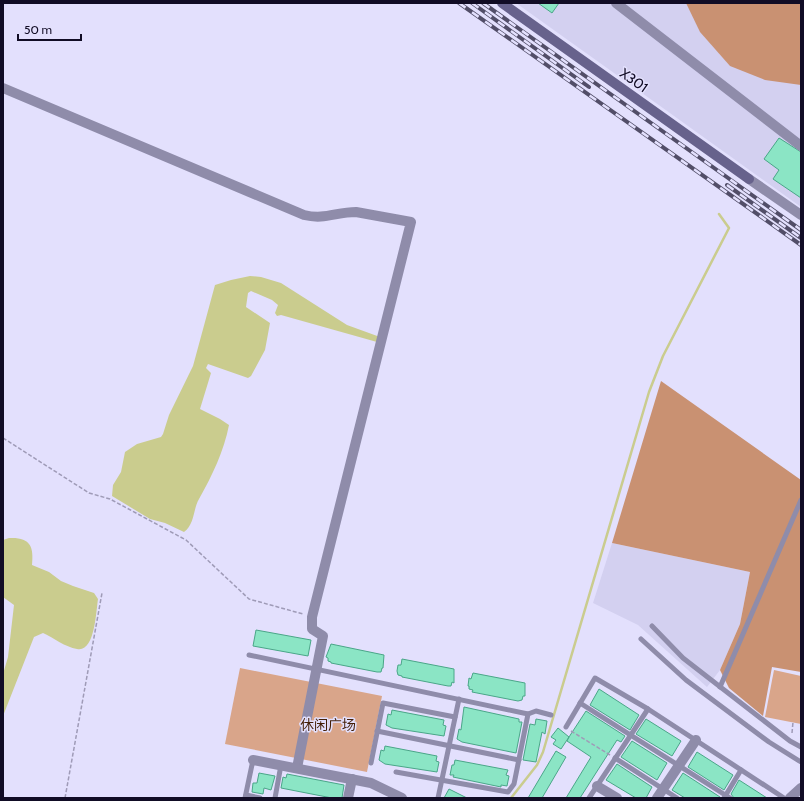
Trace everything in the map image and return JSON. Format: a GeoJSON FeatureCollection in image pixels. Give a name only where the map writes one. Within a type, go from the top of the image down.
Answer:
{"type":"FeatureCollection","features":[{"type":"Feature","properties":{"kind":"main road","name":"X301"},"geometry":{"type":"LineString","coordinates":[[502,3],[749,179]]}},
{"type":"Feature","properties":{"kind":"street"},"geometry":{"type":"LineString","coordinates":[[616,3],[801,146]]}},
{"type":"Feature","properties":{"kind":"street"},"geometry":{"type":"LineString","coordinates":[[3,88],[304,215],[321,218],[347,212],[356,212],[411,222],[312,616],[312,629],[323,636],[297,768]]}},
{"type":"Feature","properties":{"kind":"street"},"geometry":{"type":"LineString","coordinates":[[749,179],[801,216]]}},
{"type":"Feature","properties":{"kind":"street"},"geometry":{"type":"LineString","coordinates":[[657,798],[696,740]]}},
{"type":"Feature","properties":{"kind":"street"},"geometry":{"type":"LineString","coordinates":[[253,760],[371,783],[402,798]]}},
{"type":"Feature","properties":{"kind":"street"},"geometry":{"type":"LineString","coordinates":[[348,798],[352,779]]}},
{"type":"Feature","properties":{"kind":"street"},"geometry":{"type":"LineString","coordinates":[[597,786],[617,798]]}},
{"type":"Feature","properties":{"kind":"street"},"geometry":{"type":"LineString","coordinates":[[790,798],[801,788]]}},
{"type":"Feature","properties":{"kind":"lane"},"geometry":{"type":"LineString","coordinates":[[720,687],[801,500]]}},
{"type":"Feature","properties":{"kind":"lane"},"geometry":{"type":"LineString","coordinates":[[652,626],[683,658],[790,741],[801,747]]}},
{"type":"Feature","properties":{"kind":"lane"},"geometry":{"type":"LineString","coordinates":[[641,639],[686,680],[769,742],[801,762]]}},
{"type":"Feature","properties":{"kind":"lane"},"geometry":{"type":"LineString","coordinates":[[249,655],[528,714],[536,711],[551,715]]}},
{"type":"Feature","properties":{"kind":"lane"},"geometry":{"type":"LineString","coordinates":[[566,727],[595,678],[648,709],[784,798]]}},
{"type":"Feature","properties":{"kind":"lane"},"geometry":{"type":"LineString","coordinates":[[438,798],[459,699]]}},
{"type":"Feature","properties":{"kind":"lane"},"geometry":{"type":"LineString","coordinates":[[371,763],[383,703],[455,716]]}},
{"type":"Feature","properties":{"kind":"lane"},"geometry":{"type":"LineString","coordinates":[[580,703],[631,734],[726,797],[741,770]]}},
{"type":"Feature","properties":{"kind":"lane"},"geometry":{"type":"LineString","coordinates":[[588,798],[648,709]]}},
{"type":"Feature","properties":{"kind":"lane"},"geometry":{"type":"LineString","coordinates":[[396,772],[508,792],[514,784],[528,714]]}},
{"type":"Feature","properties":{"kind":"lane"},"geometry":{"type":"LineString","coordinates":[[377,731],[519,760]]}},
{"type":"Feature","properties":{"kind":"lane"},"geometry":{"type":"LineString","coordinates":[[615,758],[677,798]]}},
{"type":"Feature","properties":{"kind":"lane"},"geometry":{"type":"LineString","coordinates":[[253,760],[245,796],[260,798]]}},
{"type":"Feature","properties":{"kind":"lane"},"geometry":{"type":"LineString","coordinates":[[275,798],[280,765]]}},
{"type":"Feature","properties":{"kind":"path"},"geometry":{"type":"LineString","coordinates":[[3,438],[89,493],[110,499],[186,540],[249,599],[312,616]]}},
{"type":"Feature","properties":{"kind":"path"},"geometry":{"type":"LineString","coordinates":[[65,798],[102,593]]}},
{"type":"Feature","properties":{"kind":"path"},"geometry":{"type":"LineString","coordinates":[[790,741],[794,722]]}},
{"type":"Feature","properties":{"kind":"path"},"geometry":{"type":"LineString","coordinates":[[566,727],[615,758]]}},
{"type":"Feature","properties":{"kind":"shaded area"},"geometry":{"type":"Polygon","coordinates":[[[516,3],[801,3],[801,207],[642,93],[516,3]]]}},
{"type":"Feature","properties":{"kind":"shaded area"},"geometry":{"type":"Polygon","coordinates":[[[686,3],[801,3],[801,85],[765,80],[730,66],[700,32],[686,3]]]}},
{"type":"Feature","properties":{"kind":"shaded area"},"geometry":{"type":"Polygon","coordinates":[[[250,276],[261,277],[281,283],[347,325],[380,337],[377,342],[281,315],[277,316],[275,313],[278,305],[272,300],[251,291],[248,293],[246,307],[270,323],[265,350],[251,376],[248,378],[208,364],[206,368],[211,373],[200,409],[229,425],[217,463],[197,503],[192,521],[188,529],[184,532],[165,523],[150,519],[112,496],[113,485],[121,472],[125,452],[137,444],[161,437],[163,434],[169,415],[193,366],[215,285],[250,276]]]}},
{"type":"Feature","properties":{"kind":"shaded area"},"geometry":{"type":"Polygon","coordinates":[[[661,381],[801,480],[801,672],[772,667],[763,716],[729,688],[720,670],[740,624],[750,572],[612,543],[661,381]]]}},
{"type":"Feature","properties":{"kind":"shaded area"},"geometry":{"type":"Polygon","coordinates":[[[9,538],[22,539],[29,544],[32,553],[32,565],[49,572],[61,581],[94,593],[98,599],[94,630],[88,645],[83,648],[77,649],[68,646],[43,633],[34,637],[3,716],[3,674],[8,657],[14,605],[3,597],[3,540],[9,538]]]}},
{"type":"Feature","properties":{"kind":"shaded area"},"geometry":{"type":"Polygon","coordinates":[[[612,543],[750,572],[740,624],[720,670],[707,687],[638,625],[593,603],[612,543]]]}},
{"type":"Feature","properties":{"kind":"green space","name":"休闲广场"},"geometry":{"type":"Polygon","coordinates":[[[240,668],[382,696],[367,772],[225,744],[240,668]]]}},
{"type":"Feature","properties":{"kind":"green space"},"geometry":{"type":"Polygon","coordinates":[[[774,670],[801,676],[801,724],[765,717],[774,670]]]}},
{"type":"Feature","properties":{"kind":"building"},"geometry":{"type":"Polygon","coordinates":[[[538,3],[559,3],[552,13],[538,3]]]}},
{"type":"Feature","properties":{"kind":"building"},"geometry":{"type":"Polygon","coordinates":[[[779,138],[801,152],[801,198],[773,179],[779,170],[764,159],[779,138]]]}},
{"type":"Feature","properties":{"kind":"building"},"geometry":{"type":"Polygon","coordinates":[[[256,630],[311,640],[308,656],[253,646],[256,630]]]}},
{"type":"Feature","properties":{"kind":"building"},"geometry":{"type":"Polygon","coordinates":[[[331,644],[384,655],[383,668],[381,672],[331,663],[326,657],[331,644]]]}},
{"type":"Feature","properties":{"kind":"building"},"geometry":{"type":"Polygon","coordinates":[[[402,659],[454,669],[454,683],[452,682],[451,686],[448,686],[402,677],[398,675],[397,671],[398,665],[401,665],[402,659]]]}},
{"type":"Feature","properties":{"kind":"building"},"geometry":{"type":"Polygon","coordinates":[[[473,673],[525,683],[525,696],[523,696],[522,700],[518,701],[472,692],[473,690],[469,689],[468,686],[469,678],[471,679],[473,673]]]}},
{"type":"Feature","properties":{"kind":"building"},"geometry":{"type":"Polygon","coordinates":[[[599,689],[639,715],[630,730],[590,705],[599,689]]]}},
{"type":"Feature","properties":{"kind":"building"},"geometry":{"type":"Polygon","coordinates":[[[464,707],[519,719],[519,722],[522,722],[516,753],[462,742],[457,739],[459,729],[461,730],[464,707]]]}},
{"type":"Feature","properties":{"kind":"building"},"geometry":{"type":"Polygon","coordinates":[[[392,710],[444,720],[443,725],[446,726],[444,736],[392,728],[386,725],[388,714],[391,715],[392,710]]]}},
{"type":"Feature","properties":{"kind":"building"},"geometry":{"type":"Polygon","coordinates":[[[586,711],[625,736],[621,742],[617,740],[580,798],[566,798],[591,757],[567,741],[586,711]]]}},
{"type":"Feature","properties":{"kind":"building"},"geometry":{"type":"Polygon","coordinates":[[[536,719],[547,721],[545,734],[542,732],[536,762],[523,760],[530,724],[535,725],[536,719]]]}},
{"type":"Feature","properties":{"kind":"building"},"geometry":{"type":"Polygon","coordinates":[[[646,719],[681,741],[672,756],[636,734],[646,719]]]}},
{"type":"Feature","properties":{"kind":"building"},"geometry":{"type":"Polygon","coordinates":[[[558,728],[569,737],[561,749],[553,744],[556,740],[551,737],[558,728]]]}},
{"type":"Feature","properties":{"kind":"building"},"geometry":{"type":"Polygon","coordinates":[[[632,741],[667,763],[657,780],[621,757],[632,741]]]}},
{"type":"Feature","properties":{"kind":"building"},"geometry":{"type":"Polygon","coordinates":[[[385,746],[437,756],[436,761],[439,762],[437,772],[385,764],[379,760],[381,750],[384,751],[385,746]]]}},
{"type":"Feature","properties":{"kind":"building"},"geometry":{"type":"Polygon","coordinates":[[[556,751],[566,757],[542,798],[528,798],[556,751]]]}},
{"type":"Feature","properties":{"kind":"building"},"geometry":{"type":"Polygon","coordinates":[[[697,752],[733,775],[724,790],[688,767],[697,752]]]}},
{"type":"Feature","properties":{"kind":"building"},"geometry":{"type":"Polygon","coordinates":[[[455,760],[508,770],[506,775],[509,776],[507,786],[501,785],[501,787],[453,777],[454,775],[450,775],[452,765],[454,765],[455,760]]]}},
{"type":"Feature","properties":{"kind":"building"},"geometry":{"type":"Polygon","coordinates":[[[617,764],[652,787],[646,798],[636,798],[606,780],[617,764]]]}},
{"type":"Feature","properties":{"kind":"building"},"geometry":{"type":"Polygon","coordinates":[[[259,773],[275,776],[271,790],[264,788],[263,794],[252,792],[253,783],[257,783],[259,773]]]}},
{"type":"Feature","properties":{"kind":"building"},"geometry":{"type":"Polygon","coordinates":[[[683,773],[720,798],[685,798],[672,790],[683,773]]]}},
{"type":"Feature","properties":{"kind":"building"},"geometry":{"type":"Polygon","coordinates":[[[287,774],[344,785],[342,798],[332,798],[281,788],[283,777],[286,778],[287,774]]]}},
{"type":"Feature","properties":{"kind":"building"},"geometry":{"type":"Polygon","coordinates":[[[739,780],[767,798],[734,798],[731,794],[739,780]]]}},
{"type":"Feature","properties":{"kind":"building"},"geometry":{"type":"Polygon","coordinates":[[[449,789],[467,798],[444,798],[449,789]]]}},
{"type":"Feature","properties":{"kind":"waterway"},"geometry":{"type":"LineString","coordinates":[[511,798],[537,765],[543,752],[649,392],[663,356],[729,228],[719,214]]}},
{"type":"Feature","properties":{"kind":"railway"},"geometry":{"type":"LineString","coordinates":[[459,3],[801,245]]}},
{"type":"Feature","properties":{"kind":"railway"},"geometry":{"type":"LineString","coordinates":[[472,3],[589,87]]}},
{"type":"Feature","properties":{"kind":"railway"},"geometry":{"type":"LineString","coordinates":[[483,3],[801,230]]}},
{"type":"Feature","properties":{"kind":"railway"},"geometry":{"type":"LineString","coordinates":[[727,185],[801,238]]}}]}
